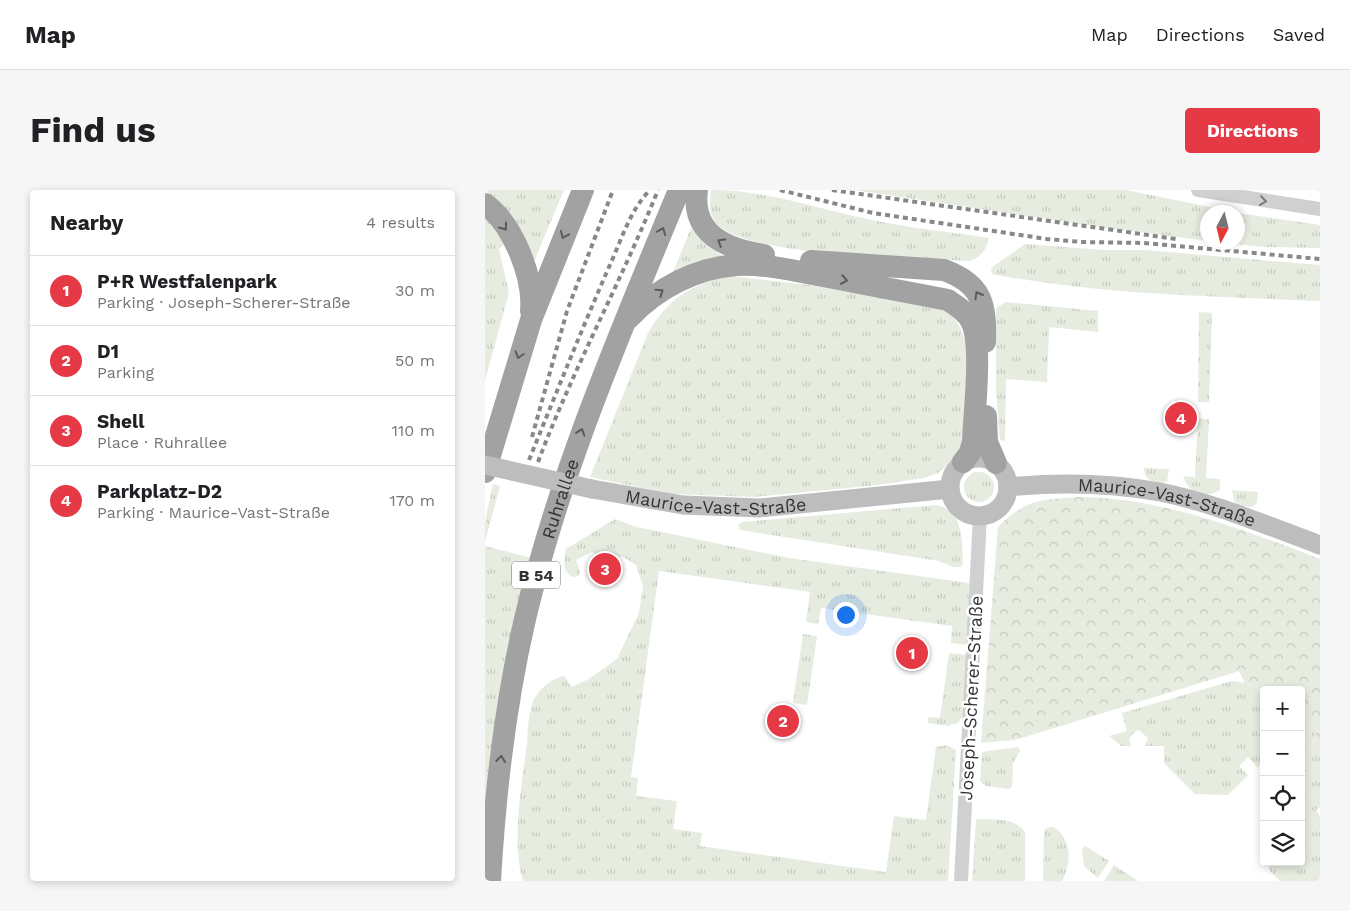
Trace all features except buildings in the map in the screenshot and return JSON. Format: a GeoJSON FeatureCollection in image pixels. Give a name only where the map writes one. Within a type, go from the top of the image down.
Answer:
{"type":"FeatureCollection","features":[{"type":"Feature","properties":{"kind":"highway"},"geometry":{"type":"LineString","coordinates":[[485,472],[531,320],[583,190]]}},
{"type":"Feature","properties":{"kind":"highway","name":"Ruhrallee"},"geometry":{"type":"LineString","coordinates":[[490,881],[495,807],[507,712],[525,621],[547,537],[568,469],[624,324],[679,190]]}},
{"type":"Feature","properties":{"kind":"highway"},"geometry":{"type":"LineString","coordinates":[[697,190],[697,214],[701,223],[709,234],[731,248],[744,252],[803,260],[944,270],[968,282],[981,297],[984,307],[987,442],[996,463]]}},
{"type":"Feature","properties":{"kind":"highway"},"geometry":{"type":"LineString","coordinates":[[485,204],[507,230],[520,254],[531,294],[531,320]]}},
{"type":"Feature","properties":{"kind":"highway"},"geometry":{"type":"LineString","coordinates":[[624,324],[643,305],[681,280],[716,268],[739,265],[797,271],[948,300],[963,310],[971,319],[976,345],[973,441],[970,453],[963,462]]}},
{"type":"Feature","properties":{"kind":"highway"},"geometry":{"type":"LineString","coordinates":[[492,857],[497,881]]}},
{"type":"Feature","properties":{"kind":"main road"},"geometry":{"type":"LineString","coordinates":[[977,458],[996,463],[1005,475],[1008,487],[1007,495],[998,508],[980,516],[962,510],[954,501],[950,489],[951,478],[963,462],[977,458]]}},
{"type":"Feature","properties":{"kind":"main road","name":"Maurice-Vast-Straße"},"geometry":{"type":"LineString","coordinates":[[485,465],[592,489],[683,505],[759,508],[950,489]]}},
{"type":"Feature","properties":{"kind":"main road","name":"Maurice-Vast-Straße"},"geometry":{"type":"LineString","coordinates":[[1008,487],[1072,484],[1160,492],[1231,512],[1320,545]]}},
{"type":"Feature","properties":{"kind":"street"},"geometry":{"type":"LineString","coordinates":[[1198,190],[1320,209]]}},
{"type":"Feature","properties":{"kind":"street","name":"Joseph-Scherer-Straße"},"geometry":{"type":"LineString","coordinates":[[961,881],[980,516]]}},
{"type":"Feature","properties":{"kind":"green space"},"geometry":{"type":"Polygon","coordinates":[[[485,190],[564,190],[534,262],[492,197],[485,190]]]}},
{"type":"Feature","properties":{"kind":"green space"},"geometry":{"type":"Polygon","coordinates":[[[711,190],[752,193],[886,223],[989,238],[983,252],[970,261],[835,254],[760,243],[733,234],[716,223],[711,211],[711,190]]]}},
{"type":"Feature","properties":{"kind":"green space"},"geometry":{"type":"Polygon","coordinates":[[[854,190],[1126,190],[1200,205],[1200,240],[854,190]]]}},
{"type":"Feature","properties":{"kind":"green space"},"geometry":{"type":"Polygon","coordinates":[[[485,214],[505,244],[499,249],[509,293],[485,380],[485,214]]]}},
{"type":"Feature","properties":{"kind":"green space"},"geometry":{"type":"Polygon","coordinates":[[[1245,214],[1320,225],[1320,248],[1245,245],[1245,214]]]}},
{"type":"Feature","properties":{"kind":"green space"},"geometry":{"type":"Polygon","coordinates":[[[691,228],[708,246],[724,257],[672,275],[691,228]]]}},
{"type":"Feature","properties":{"kind":"green space"},"geometry":{"type":"Polygon","coordinates":[[[1025,244],[1104,250],[1144,250],[1320,265],[1320,301],[1156,294],[1033,281],[992,274],[991,268],[1025,244]]]}},
{"type":"Feature","properties":{"kind":"green space"},"geometry":{"type":"Polygon","coordinates":[[[729,276],[809,285],[940,308],[950,315],[961,330],[968,358],[968,391],[960,454],[938,473],[924,478],[878,485],[753,497],[672,494],[590,477],[648,333],[656,321],[682,295],[703,284],[729,276]]]}},
{"type":"Feature","properties":{"kind":"green space"},"geometry":{"type":"Polygon","coordinates":[[[1006,302],[1098,311],[1098,332],[1049,327],[1047,382],[1006,379],[1005,441],[1000,440],[996,390],[996,308],[1006,302]]]}},
{"type":"Feature","properties":{"kind":"green space"},"geometry":{"type":"Polygon","coordinates":[[[1199,312],[1212,313],[1209,402],[1198,402],[1199,312]]]}},
{"type":"Feature","properties":{"kind":"green space"},"geometry":{"type":"Polygon","coordinates":[[[1198,419],[1209,419],[1206,478],[1220,479],[1220,490],[1209,494],[1193,491],[1185,482],[1183,476],[1195,477],[1198,419]]]}},
{"type":"Feature","properties":{"kind":"green space"},"geometry":{"type":"Polygon","coordinates":[[[1144,468],[1169,469],[1167,481],[1158,483],[1150,480],[1145,475],[1144,468]]]}},
{"type":"Feature","properties":{"kind":"green space"},"geometry":{"type":"Polygon","coordinates":[[[979,472],[990,476],[994,487],[990,498],[979,502],[968,498],[964,487],[968,476],[979,472]]]}},
{"type":"Feature","properties":{"kind":"green space"},"geometry":{"type":"Polygon","coordinates":[[[493,484],[500,486],[485,542],[485,522],[493,484]]]}},
{"type":"Feature","properties":{"kind":"green space"},"geometry":{"type":"Polygon","coordinates":[[[1232,490],[1258,492],[1257,503],[1252,507],[1239,506],[1234,501],[1232,490]]]}},
{"type":"Feature","properties":{"kind":"green space"},"geometry":{"type":"Polygon","coordinates":[[[1078,497],[1110,499],[1172,509],[1231,526],[1320,559],[1320,751],[1312,752],[1318,723],[1305,714],[1305,686],[1260,686],[1260,690],[1245,683],[1239,671],[1014,740],[981,743],[998,527],[1026,506],[1043,500],[1078,497]]]}},
{"type":"Feature","properties":{"kind":"green space"},"geometry":{"type":"Polygon","coordinates":[[[936,505],[952,513],[957,520],[962,546],[963,564],[961,567],[953,567],[939,561],[740,530],[738,525],[742,522],[936,505]]]}},
{"type":"Feature","properties":{"kind":"green space"},"geometry":{"type":"Polygon","coordinates":[[[615,519],[637,527],[789,558],[969,583],[968,645],[951,643],[952,626],[821,608],[818,624],[806,622],[810,592],[659,571],[631,777],[638,778],[636,796],[677,801],[673,829],[702,833],[700,846],[886,872],[894,816],[926,820],[936,747],[947,745],[956,750],[948,881],[523,881],[518,848],[520,794],[529,719],[534,700],[540,690],[555,679],[565,676],[571,687],[587,680],[617,659],[639,613],[643,586],[636,565],[623,557],[601,557],[592,552],[576,560],[580,571],[579,576],[572,577],[565,568],[566,549],[615,519]]]}},
{"type":"Feature","properties":{"kind":"green space"},"geometry":{"type":"Polygon","coordinates":[[[485,546],[531,558],[485,808],[485,546]]]}},
{"type":"Feature","properties":{"kind":"green space"},"geometry":{"type":"Polygon","coordinates":[[[803,634],[817,636],[807,705],[793,703],[803,634]]]}},
{"type":"Feature","properties":{"kind":"green space"},"geometry":{"type":"Polygon","coordinates":[[[949,653],[968,655],[964,714],[958,723],[948,726],[928,723],[928,717],[940,718],[949,653]]]}},
{"type":"Feature","properties":{"kind":"green space"},"geometry":{"type":"Polygon","coordinates":[[[1232,681],[1245,683],[1260,690],[1260,763],[1258,768],[1248,757],[1239,766],[1248,775],[1228,795],[1195,794],[1164,763],[1164,746],[1145,746],[1148,738],[1137,730],[1129,738],[1131,746],[1121,746],[1109,736],[1127,731],[1122,713],[1232,681]]]}},
{"type":"Feature","properties":{"kind":"green space"},"geometry":{"type":"Polygon","coordinates":[[[1305,714],[1318,722],[1312,752],[1320,751],[1320,807],[1316,810],[1320,816],[1320,881],[1280,881],[1269,870],[1269,866],[1305,866],[1305,714]]]}},
{"type":"Feature","properties":{"kind":"green space"},"geometry":{"type":"Polygon","coordinates":[[[1018,747],[1020,751],[1013,763],[1012,787],[1009,789],[986,786],[980,781],[982,752],[1018,747]]]}},
{"type":"Feature","properties":{"kind":"green space"},"geometry":{"type":"Polygon","coordinates":[[[976,820],[1010,822],[1021,827],[1025,832],[1025,881],[972,881],[976,820]]]}},
{"type":"Feature","properties":{"kind":"green space"},"geometry":{"type":"Polygon","coordinates":[[[1053,827],[1067,844],[1069,859],[1062,881],[1043,881],[1044,832],[1046,828],[1053,827]]]}},
{"type":"Feature","properties":{"kind":"green space"},"geometry":{"type":"Polygon","coordinates":[[[1085,846],[1109,861],[1098,878],[1084,866],[1082,849],[1085,846]]]}},
{"type":"Feature","properties":{"kind":"green space"},"geometry":{"type":"Polygon","coordinates":[[[1114,865],[1138,881],[1104,881],[1114,865]]]}},
{"type":"Feature","properties":{"kind":"railway"},"geometry":{"type":"LineString","coordinates":[[532,437],[567,311],[613,190]]}},
{"type":"Feature","properties":{"kind":"railway"},"geometry":{"type":"LineString","coordinates":[[529,460],[578,339],[627,226],[637,207],[650,190]]}},
{"type":"Feature","properties":{"kind":"railway"},"geometry":{"type":"LineString","coordinates":[[538,462],[566,393],[629,258],[658,190]]}},
{"type":"Feature","properties":{"kind":"railway"},"geometry":{"type":"LineString","coordinates":[[780,190],[873,213],[1047,239],[1082,242],[1144,243],[1320,259]]}},
{"type":"Feature","properties":{"kind":"railway"},"geometry":{"type":"LineString","coordinates":[[832,190],[1176,239]]}},
{"type":"Feature","properties":{"kind":"place","name":"Parkplatz-D2"},"geometry":{"type":"Point","coordinates":[1181,418]}},
{"type":"Feature","properties":{"kind":"place","name":"Shell"},"geometry":{"type":"Point","coordinates":[605,569]}},
{"type":"Feature","properties":{"kind":"place","name":"P+R Westfalenpark"},"geometry":{"type":"Point","coordinates":[912,653]}},
{"type":"Feature","properties":{"kind":"place","name":"D1"},"geometry":{"type":"Point","coordinates":[783,721]}}]}
